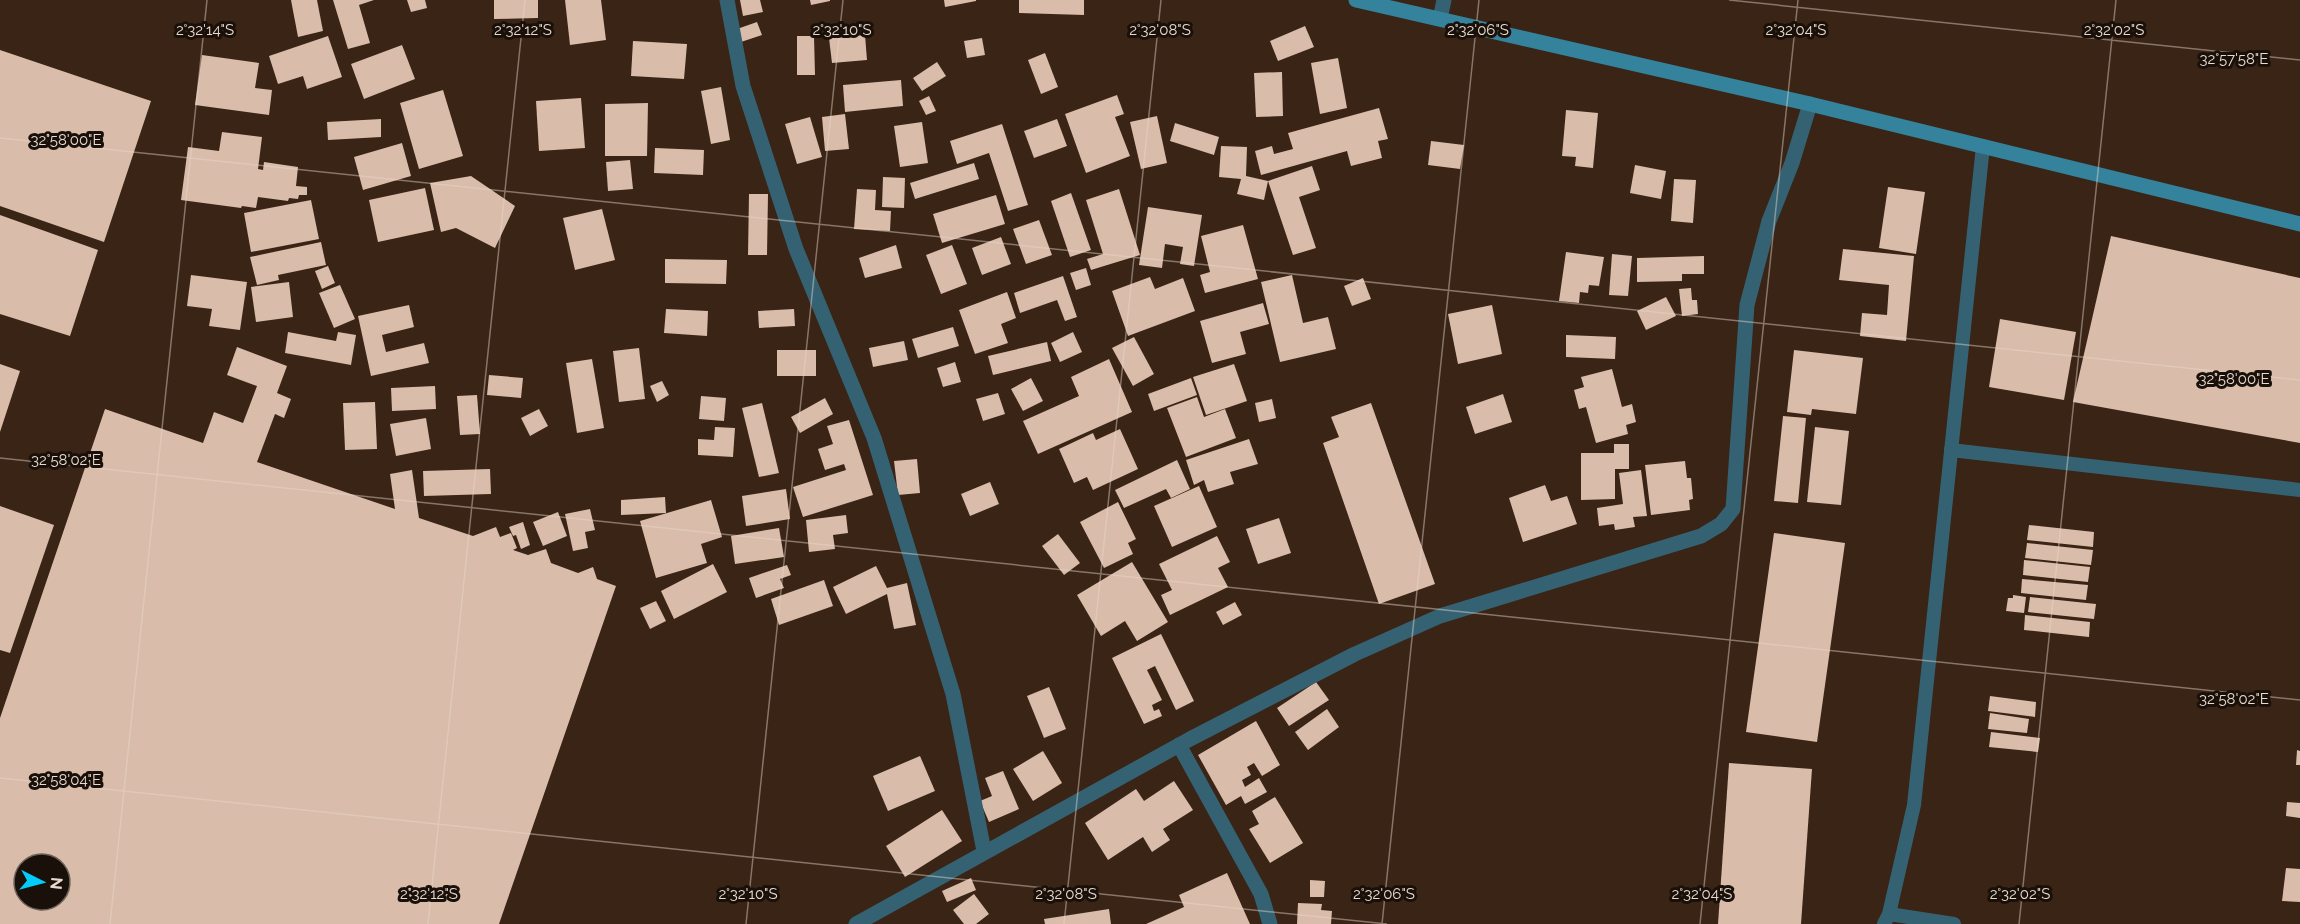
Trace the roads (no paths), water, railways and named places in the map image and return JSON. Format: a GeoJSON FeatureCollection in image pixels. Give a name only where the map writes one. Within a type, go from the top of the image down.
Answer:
{"type":"FeatureCollection","features":[{"type":"Feature","properties":{"kind":"main road"},"geometry":{"type":"LineString","coordinates":[[1356,0],[1810,104],[2300,224]]}},
{"type":"Feature","properties":{"kind":"street"},"geometry":{"type":"LineString","coordinates":[[727,0],[743,86],[796,249],[874,438],[953,694],[984,851]]}},
{"type":"Feature","properties":{"kind":"street"},"geometry":{"type":"LineString","coordinates":[[1440,19],[1444,0]]}},
{"type":"Feature","properties":{"kind":"street"},"geometry":{"type":"LineString","coordinates":[[856,924],[984,851],[1179,745],[1355,654],[1440,616],[1701,536],[1721,524],[1733,509],[1748,305],[1769,221],[1792,163],[1810,104]]}},
{"type":"Feature","properties":{"kind":"street"},"geometry":{"type":"LineString","coordinates":[[1179,745],[1261,894],[1270,924]]}},
{"type":"Feature","properties":{"kind":"lane"},"geometry":{"type":"LineString","coordinates":[[1954,924],[1886,919],[1914,805],[1983,146]]}},
{"type":"Feature","properties":{"kind":"lane"},"geometry":{"type":"LineString","coordinates":[[1951,450],[2300,490]]}}]}
